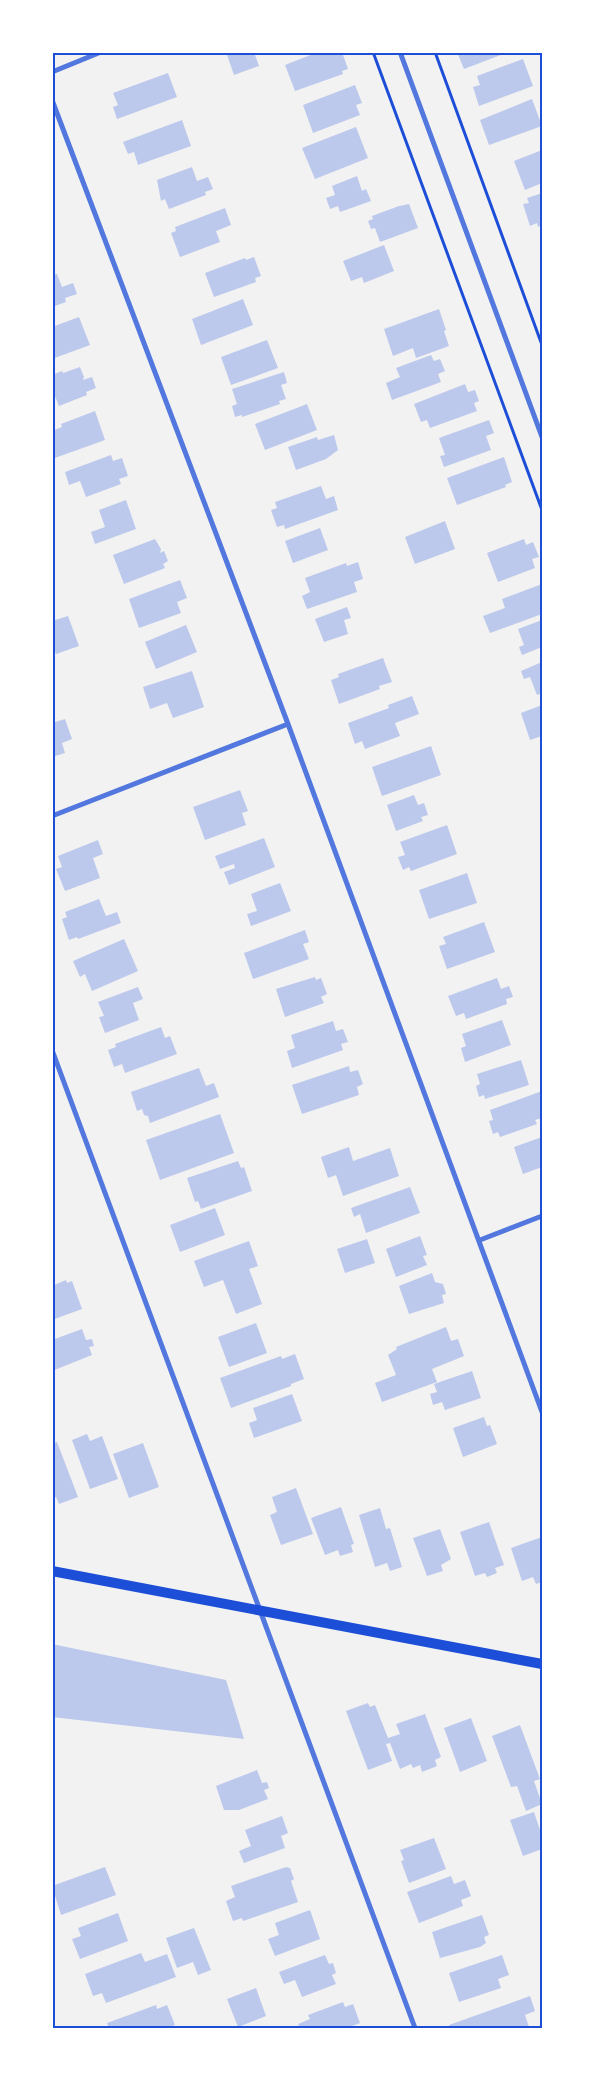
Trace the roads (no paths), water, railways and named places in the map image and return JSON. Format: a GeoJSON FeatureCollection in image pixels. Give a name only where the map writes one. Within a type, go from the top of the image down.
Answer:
{"type":"FeatureCollection","features":[{"type":"Feature","properties":{"kind":"main road"},"geometry":{"type":"LineString","coordinates":[[52,1570],[542,1664]]}},
{"type":"Feature","properties":{"kind":"street"},"geometry":{"type":"LineString","coordinates":[[52,72],[101,52]]}},
{"type":"Feature","properties":{"kind":"street"},"geometry":{"type":"LineString","coordinates":[[400,52],[542,437]]}},
{"type":"Feature","properties":{"kind":"street"},"geometry":{"type":"LineString","coordinates":[[52,100],[288,724],[542,1412]]}},
{"type":"Feature","properties":{"kind":"street"},"geometry":{"type":"LineString","coordinates":[[52,816],[288,724]]}},
{"type":"Feature","properties":{"kind":"street"},"geometry":{"type":"LineString","coordinates":[[52,1050],[415,2028]]}},
{"type":"Feature","properties":{"kind":"street"},"geometry":{"type":"LineString","coordinates":[[480,1240],[542,1216]]}}]}
